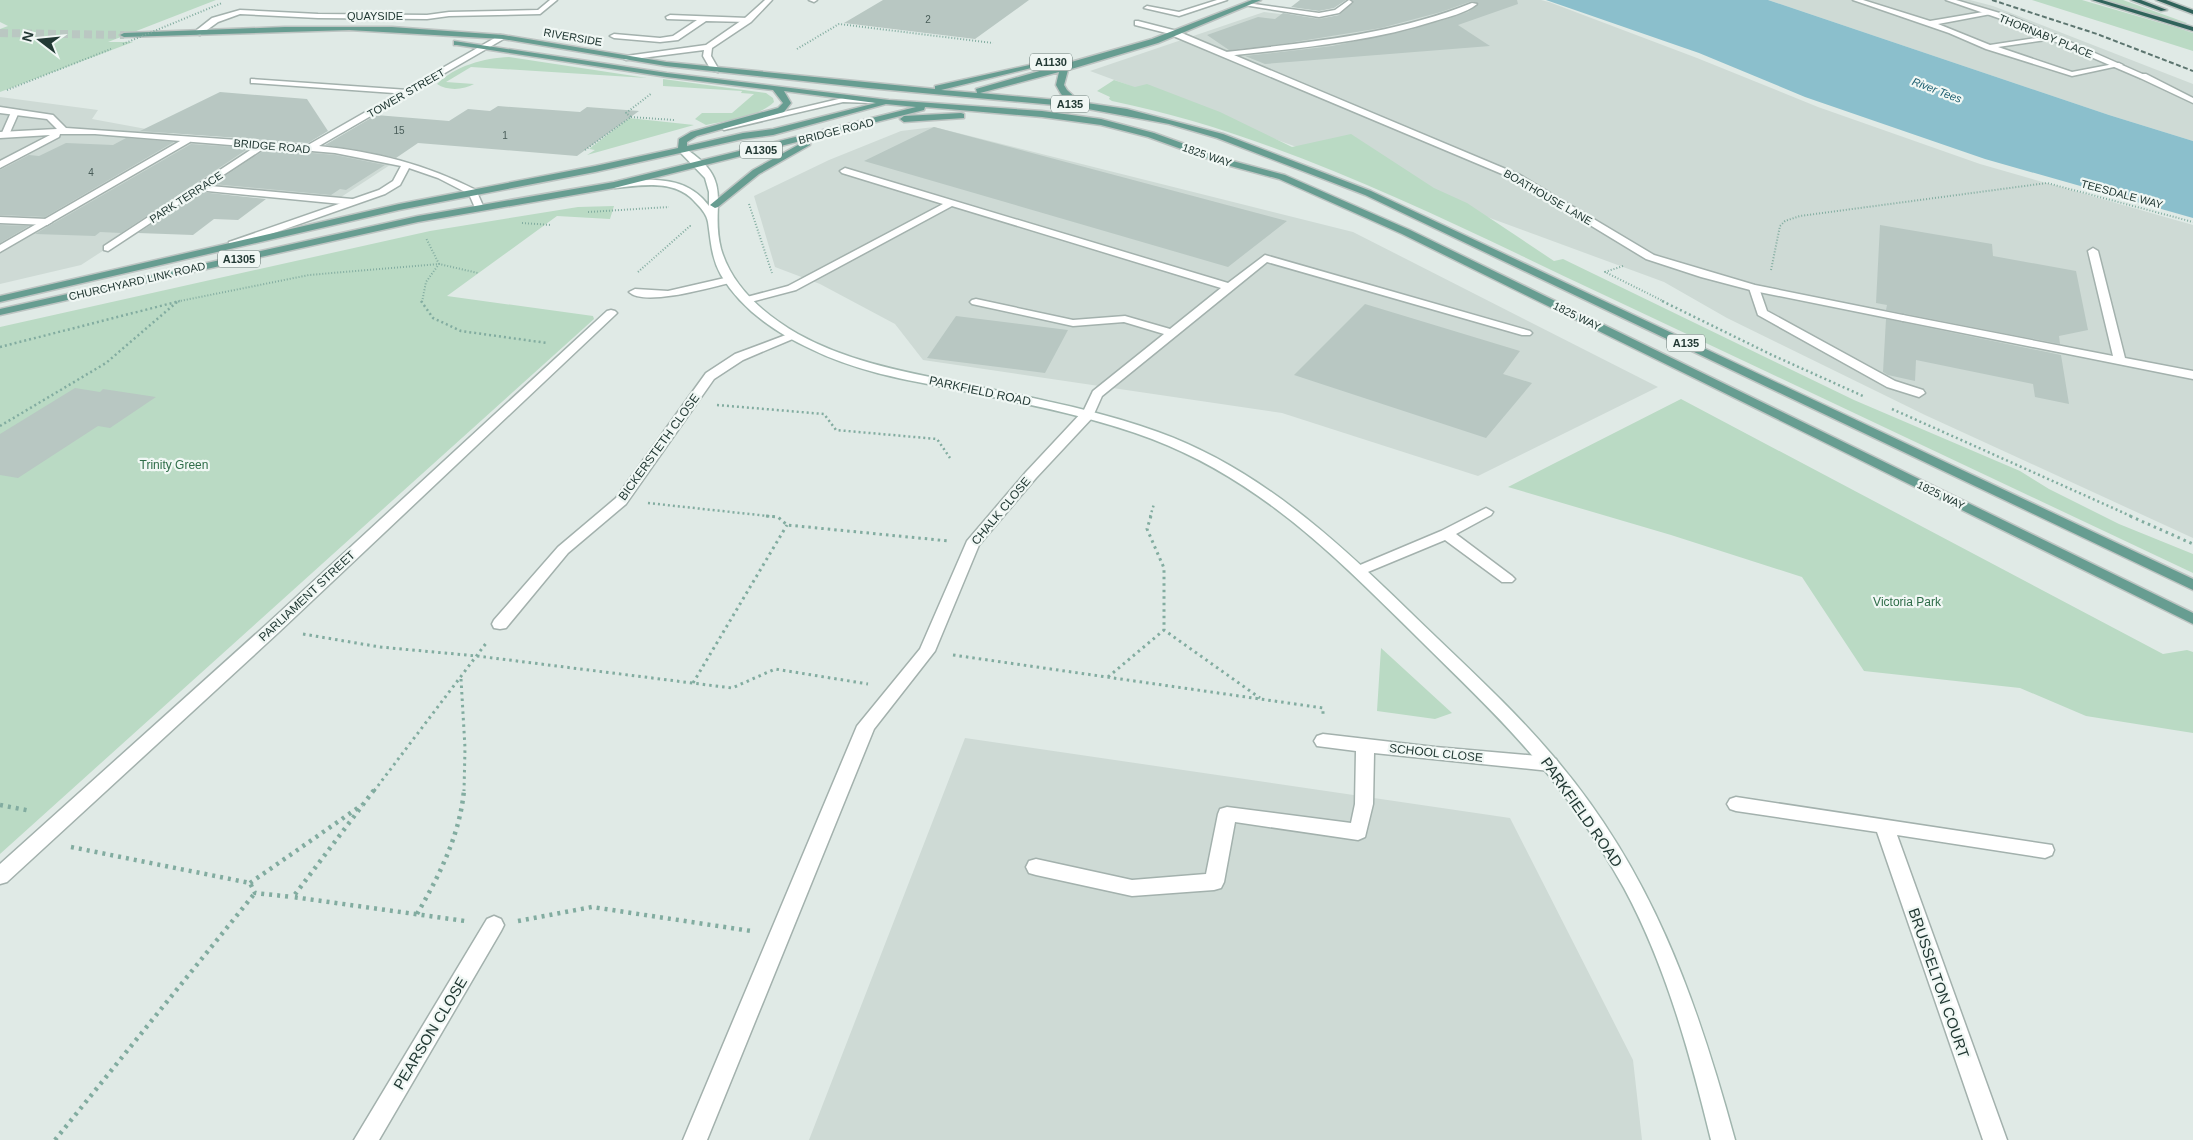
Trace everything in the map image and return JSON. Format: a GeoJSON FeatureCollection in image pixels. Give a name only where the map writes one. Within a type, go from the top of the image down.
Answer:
{"type":"FeatureCollection","features":[{"type":"Feature","properties":{"kind":"highway"},"geometry":{"type":"LineString","coordinates":[[2095,0],[2193,29]]}},
{"type":"Feature","properties":{"kind":"highway"},"geometry":{"type":"LineString","coordinates":[[2134,0],[2193,21]]}},
{"type":"Feature","properties":{"kind":"highway"},"geometry":{"type":"LineString","coordinates":[[2159,0],[2193,12]]}},
{"type":"Feature","properties":{"kind":"main road","name":"BRIDGE ROAD"},"geometry":{"type":"LineString","coordinates":[[479,208],[614,185],[871,122],[1065,68],[1174,33],[1258,0]]}},
{"type":"Feature","properties":{"kind":"main road","name":"RIVERSIDE"},"geometry":{"type":"LineString","coordinates":[[172,34],[285,28],[349,28],[392,29],[503,37],[626,58],[715,70],[969,94]]}},
{"type":"Feature","properties":{"kind":"main road","name":"BRIDGE ROAD"},"geometry":{"type":"LineString","coordinates":[[1086,52],[1134,39],[1174,33]]}},
{"type":"Feature","properties":{"kind":"main road","name":"RIVERSIDE"},"geometry":{"type":"LineString","coordinates":[[124,35],[348,37]]}},
{"type":"Feature","properties":{"kind":"main road","name":"RIVERSIDE"},"geometry":{"type":"LineString","coordinates":[[452,43],[667,75],[889,102],[931,105]]}},
{"type":"Feature","properties":{"kind":"main road","name":"BRIDGE ROAD"},"geometry":{"type":"LineString","coordinates":[[473,192],[595,169],[744,136],[773,132],[967,80],[1060,59]]}},
{"type":"Feature","properties":{"kind":"main road","name":"A135"},"geometry":{"type":"LineString","coordinates":[[1065,68],[1059,79],[1061,89],[1077,104]]}},
{"type":"Feature","properties":{"kind":"main road"},"geometry":{"type":"LineString","coordinates":[[808,80],[838,75],[862,76]]}},
{"type":"Feature","properties":{"kind":"main road","name":"A1130"},"geometry":{"type":"LineString","coordinates":[[932,81],[967,80]]}},
{"type":"Feature","properties":{"kind":"main road","name":"A1305"},"geometry":{"type":"LineString","coordinates":[[684,150],[682,141],[694,134],[781,110],[787,103],[776,88]]}},
{"type":"Feature","properties":{"kind":"main road","name":"1825 WAY"},"geometry":{"type":"LineString","coordinates":[[969,94],[1077,104],[1127,112],[1220,136],[1368,193],[2193,585]]}},
{"type":"Feature","properties":{"kind":"main road","name":"1825 WAY"},"geometry":{"type":"LineString","coordinates":[[931,105],[1042,114],[1091,121],[1151,135],[1226,162],[1282,177],[1415,236],[2193,619]]}},
{"type":"Feature","properties":{"kind":"main road","name":"A1305"},"geometry":{"type":"LineString","coordinates":[[871,122],[952,116],[1042,114]]}},
{"type":"Feature","properties":{"kind":"main road"},"geometry":{"type":"LineString","coordinates":[[713,211],[756,172],[825,133]]}},
{"type":"Feature","properties":{"kind":"main road","name":"CHURCHYARD LINK ROAD"},"geometry":{"type":"LineString","coordinates":[[0,299],[473,192]]}},
{"type":"Feature","properties":{"kind":"main road","name":"CHURCHYARD LINK ROAD"},"geometry":{"type":"LineString","coordinates":[[0,312],[418,219],[479,208]]}},
{"type":"Feature","properties":{"kind":"street","name":"QUAYSIDE"},"geometry":{"type":"LineString","coordinates":[[197,32],[215,20],[240,12],[318,16],[427,17],[449,14],[540,12],[554,0]]}},
{"type":"Feature","properties":{"kind":"street"},"geometry":{"type":"LineString","coordinates":[[626,58],[684,52],[708,47],[748,20],[769,0]]}},
{"type":"Feature","properties":{"kind":"street"},"geometry":{"type":"LineString","coordinates":[[1147,8],[1179,14],[1224,0]]}},
{"type":"Feature","properties":{"kind":"street"},"geometry":{"type":"LineString","coordinates":[[1856,0],[1928,23],[1989,47],[2072,74],[2119,66]]}},
{"type":"Feature","properties":{"kind":"street","name":"THORNABY PLACE"},"geometry":{"type":"LineString","coordinates":[[1948,0],[1990,13],[2053,38],[2143,76],[2193,101]]}},
{"type":"Feature","properties":{"kind":"street"},"geometry":{"type":"LineString","coordinates":[[1248,5],[1320,15],[1337,12],[1350,2]]}},
{"type":"Feature","properties":{"kind":"street"},"geometry":{"type":"LineString","coordinates":[[1226,54],[1354,38],[1397,30],[1445,18],[1474,4]]}},
{"type":"Feature","properties":{"kind":"street"},"geometry":{"type":"LineString","coordinates":[[1928,23],[1990,13]]}},
{"type":"Feature","properties":{"kind":"street"},"geometry":{"type":"LineString","coordinates":[[670,17],[748,20]]}},
{"type":"Feature","properties":{"kind":"street"},"geometry":{"type":"LineString","coordinates":[[614,36],[660,40],[675,38],[707,17]]}},
{"type":"Feature","properties":{"kind":"street","name":"BOATHOUSE LANE"},"geometry":{"type":"LineString","coordinates":[[1138,22],[1174,33],[1226,54],[1517,177],[1650,257],[1705,276],[1768,291],[2193,375]]}},
{"type":"Feature","properties":{"kind":"street","name":"TOWER STREET"},"geometry":{"type":"LineString","coordinates":[[308,149],[503,37]]}},
{"type":"Feature","properties":{"kind":"street"},"geometry":{"type":"LineString","coordinates":[[1989,47],[2053,38]]}},
{"type":"Feature","properties":{"kind":"street"},"geometry":{"type":"LineString","coordinates":[[708,47],[707,56],[715,70]]}},
{"type":"Feature","properties":{"kind":"street"},"geometry":{"type":"LineString","coordinates":[[254,80],[408,92]]}},
{"type":"Feature","properties":{"kind":"street","name":"BRIDGE ROAD"},"geometry":{"type":"LineString","coordinates":[[723,127],[780,116],[843,100],[889,102]]}},
{"type":"Feature","properties":{"kind":"street"},"geometry":{"type":"LineString","coordinates":[[0,165],[64,131],[50,117],[8,111],[3,135]]}},
{"type":"Feature","properties":{"kind":"street","name":"BRIDGE ROAD"},"geometry":{"type":"LineString","coordinates":[[3,135],[14,136],[64,131],[381,156],[450,178],[473,192]]}},
{"type":"Feature","properties":{"kind":"street"},"geometry":{"type":"LineString","coordinates":[[0,249],[187,140]]}},
{"type":"Feature","properties":{"kind":"street","name":"PARK TERRACE"},"geometry":{"type":"LineString","coordinates":[[108,248],[264,146]]}},
{"type":"Feature","properties":{"kind":"street","name":"PARKFIELD ROAD"},"geometry":{"type":"LineString","coordinates":[[684,150],[710,178],[713,211],[713,247],[729,280],[765,318],[791,336],[847,360],[895,374],[1088,414],[1162,438],[1232,472],[1293,513],[1358,571],[1517,727],[1550,764],[1614,854],[1646,914],[1673,978],[1696,1041],[1726,1139]]}},
{"type":"Feature","properties":{"kind":"street"},"geometry":{"type":"LineString","coordinates":[[222,248],[382,192],[397,183],[407,164]]}},
{"type":"Feature","properties":{"kind":"street"},"geometry":{"type":"LineString","coordinates":[[845,171],[1230,287]]}},
{"type":"Feature","properties":{"kind":"street"},"geometry":{"type":"LineString","coordinates":[[614,185],[637,183],[677,186],[690,192],[713,211]]}},
{"type":"Feature","properties":{"kind":"street"},"geometry":{"type":"LineString","coordinates":[[200,188],[352,202]]}},
{"type":"Feature","properties":{"kind":"street"},"geometry":{"type":"LineString","coordinates":[[473,192],[479,208]]}},
{"type":"Feature","properties":{"kind":"street"},"geometry":{"type":"LineString","coordinates":[[747,300],[792,288],[951,203]]}},
{"type":"Feature","properties":{"kind":"street"},"geometry":{"type":"LineString","coordinates":[[0,220],[47,222]]}},
{"type":"Feature","properties":{"kind":"street"},"geometry":{"type":"LineString","coordinates":[[2093,251],[2120,361]]}},
{"type":"Feature","properties":{"kind":"street","name":"CHALK CLOSE"},"geometry":{"type":"LineString","coordinates":[[695,1140],[866,726],[927,652],[972,544],[1035,471],[1088,414],[1097,394],[1265,258],[1526,333]]}},
{"type":"Feature","properties":{"kind":"street"},"geometry":{"type":"LineString","coordinates":[[635,292],[668,294],[729,280]]}},
{"type":"Feature","properties":{"kind":"street"},"geometry":{"type":"LineString","coordinates":[[1754,288],[1762,313],[1891,384],[1919,393]]}},
{"type":"Feature","properties":{"kind":"street"},"geometry":{"type":"LineString","coordinates":[[976,302],[1073,323],[1125,319],[1172,334]]}},
{"type":"Feature","properties":{"kind":"street","name":"PARLIAMENT STREET"},"geometry":{"type":"LineString","coordinates":[[0,876],[273,628],[611,313]]}},
{"type":"Feature","properties":{"kind":"street","name":"BICKERSTETH CLOSE"},"geometry":{"type":"LineString","coordinates":[[500,624],[563,550],[621,501],[710,376],[740,357],[791,336]]}},
{"type":"Feature","properties":{"kind":"street"},"geometry":{"type":"LineString","coordinates":[[1358,571],[1446,534],[1486,512]]}},
{"type":"Feature","properties":{"kind":"street"},"geometry":{"type":"LineString","coordinates":[[1446,534],[1507,579]]}},
{"type":"Feature","properties":{"kind":"street","name":"SCHOOL CLOSE"},"geometry":{"type":"LineString","coordinates":[[1323,740],[1436,754],[1550,764]]}},
{"type":"Feature","properties":{"kind":"street"},"geometry":{"type":"LineString","coordinates":[[1036,867],[1132,888],[1214,882],[1227,814],[1358,832],[1364,804],[1365,746]]}},
{"type":"Feature","properties":{"kind":"street"},"geometry":{"type":"LineString","coordinates":[[1736,804],[2046,850]]}},
{"type":"Feature","properties":{"kind":"street","name":"BRUSSELTON COURT"},"geometry":{"type":"LineString","coordinates":[[1884,826],[1994,1140]]}},
{"type":"Feature","properties":{"kind":"street","name":"PEARSON CLOSE"},"geometry":{"type":"LineString","coordinates":[[366,1140],[494,925]]}},
{"type":"Feature","properties":{"kind":"path"},"geometry":{"type":"LineString","coordinates":[[123,44],[222,3]]}},
{"type":"Feature","properties":{"kind":"path"},"geometry":{"type":"LineString","coordinates":[[366,18],[377,13]]}},
{"type":"Feature","properties":{"kind":"path"},"geometry":{"type":"LineString","coordinates":[[797,49],[839,24],[994,43]]}},
{"type":"Feature","properties":{"kind":"path"},"geometry":{"type":"LineString","coordinates":[[0,92],[114,47]]}},
{"type":"Feature","properties":{"kind":"path"},"geometry":{"type":"LineString","coordinates":[[630,117],[626,113],[657,89]]}},
{"type":"Feature","properties":{"kind":"path"},"geometry":{"type":"LineString","coordinates":[[584,156],[591,151],[584,150],[630,117],[680,121]]}},
{"type":"Feature","properties":{"kind":"path","name":"TEESDALE WAY"},"geometry":{"type":"LineString","coordinates":[[1768,291],[1780,226],[1785,221],[1800,216],[2047,183],[2193,222]]}},
{"type":"Feature","properties":{"kind":"path"},"geometry":{"type":"LineString","coordinates":[[746,197],[771,272],[792,288]]}},
{"type":"Feature","properties":{"kind":"path"},"geometry":{"type":"LineString","coordinates":[[586,212],[648,206],[670,207]]}},
{"type":"Feature","properties":{"kind":"path"},"geometry":{"type":"LineString","coordinates":[[635,292],[628,281],[690,226],[686,220]]}},
{"type":"Feature","properties":{"kind":"path"},"geometry":{"type":"LineString","coordinates":[[424,234],[439,264]]}},
{"type":"Feature","properties":{"kind":"path"},"geometry":{"type":"LineString","coordinates":[[439,264],[426,282],[421,300],[433,318],[461,332],[575,346]]}},
{"type":"Feature","properties":{"kind":"path"},"geometry":{"type":"LineString","coordinates":[[0,347],[178,301],[309,274],[439,264],[478,273]]}},
{"type":"Feature","properties":{"kind":"path"},"geometry":{"type":"LineString","coordinates":[[0,426],[106,363],[178,301]]}},
{"type":"Feature","properties":{"kind":"path"},"geometry":{"type":"LineString","coordinates":[[692,402],[824,414],[836,430],[937,440],[950,458]]}},
{"type":"Feature","properties":{"kind":"path"},"geometry":{"type":"LineString","coordinates":[[621,501],[778,517],[787,525],[972,544]]}},
{"type":"Feature","properties":{"kind":"path"},"geometry":{"type":"LineString","coordinates":[[1108,677],[1164,630],[1164,568],[1148,529],[1154,504]]}},
{"type":"Feature","properties":{"kind":"path"},"geometry":{"type":"LineString","coordinates":[[692,683],[787,525]]}},
{"type":"Feature","properties":{"kind":"path"},"geometry":{"type":"LineString","coordinates":[[293,898],[500,624]]}},
{"type":"Feature","properties":{"kind":"path"},"geometry":{"type":"LineString","coordinates":[[273,628],[380,647],[477,656],[732,688],[775,669],[896,689]]}},
{"type":"Feature","properties":{"kind":"path"},"geometry":{"type":"LineString","coordinates":[[1164,630],[1261,699]]}},
{"type":"Feature","properties":{"kind":"path"},"geometry":{"type":"LineString","coordinates":[[927,652],[1323,708],[1323,740]]}},
{"type":"Feature","properties":{"kind":"path"},"geometry":{"type":"LineString","coordinates":[[417,914],[437,880],[460,816],[465,776],[461,678]]}},
{"type":"Feature","properties":{"kind":"path"},"geometry":{"type":"LineString","coordinates":[[38,841],[250,883],[365,803]]}},
{"type":"Feature","properties":{"kind":"path"},"geometry":{"type":"LineString","coordinates":[[250,883],[255,893]]}},
{"type":"Feature","properties":{"kind":"path"},"geometry":{"type":"LineString","coordinates":[[255,893],[494,925],[592,907],[779,935]]}},
{"type":"Feature","properties":{"kind":"path"},"geometry":{"type":"LineString","coordinates":[[55,1140],[255,893]]}},
{"type":"Feature","properties":{"kind":"shaded area"},"geometry":{"type":"Polygon","coordinates":[[[1450,0],[1541,0],[1549,2],[1697,58],[1818,107],[1980,164],[2193,225],[2193,538],[1925,415],[1727,318],[1664,282],[1090,71],[1264,12],[1312,18],[1434,13],[1450,0]]]}},
{"type":"Feature","properties":{"kind":"shaded area"},"geometry":{"type":"Polygon","coordinates":[[[1768,0],[1970,0],[1993,6],[2193,84],[2193,141],[2109,115],[1768,0]]]}},
{"type":"Feature","properties":{"kind":"shaded area"},"geometry":{"type":"Polygon","coordinates":[[[0,97],[98,110],[92,119],[195,138],[396,161],[335,201],[200,188],[81,265],[0,284],[0,97]]]}},
{"type":"Feature","properties":{"kind":"shaded area"},"geometry":{"type":"Polygon","coordinates":[[[934,127],[1353,232],[1658,387],[1478,476],[1282,413],[923,360],[895,324],[820,284],[775,267],[754,196],[829,160],[901,131],[934,127]]]}},
{"type":"Feature","properties":{"kind":"shaded area"},"geometry":{"type":"Polygon","coordinates":[[[965,738],[1510,818],[1633,1060],[1642,1140],[809,1140],[965,738]]]}},
{"type":"Feature","properties":{"kind":"green space"},"geometry":{"type":"Polygon","coordinates":[[[0,0],[216,0],[108,42],[133,42],[0,92],[0,29],[8,26],[0,22],[0,0]]]}},
{"type":"Feature","properties":{"kind":"green space"},"geometry":{"type":"Polygon","coordinates":[[[2032,0],[2082,0],[2178,28],[2193,33],[2193,51],[2032,0]]]}},
{"type":"Feature","properties":{"kind":"green space"},"geometry":{"type":"Polygon","coordinates":[[[2099,0],[2123,0],[2187,23],[2184,25],[2099,0]]]}},
{"type":"Feature","properties":{"kind":"green space"},"geometry":{"type":"Polygon","coordinates":[[[509,57],[647,78],[471,67],[446,82],[474,84],[456,89],[446,88],[437,84],[452,72],[470,64],[509,57]]]}},
{"type":"Feature","properties":{"kind":"green space"},"geometry":{"type":"Polygon","coordinates":[[[663,79],[766,93],[773,98],[774,102],[751,115],[706,125],[695,119],[702,113],[732,113],[754,94],[741,93],[742,91],[663,86],[663,79]]]}},
{"type":"Feature","properties":{"kind":"green space"},"geometry":{"type":"Polygon","coordinates":[[[1114,80],[1135,87],[1147,84],[1220,112],[1292,147],[1351,134],[1434,188],[1467,203],[1554,261],[1563,259],[1854,400],[2020,471],[2049,489],[2119,524],[2193,554],[2193,573],[1483,238],[1362,183],[1301,158],[1239,136],[1176,116],[1112,101],[1109,99],[1110,97],[1097,91],[1114,80]]]}},
{"type":"Feature","properties":{"kind":"green space"},"geometry":{"type":"Polygon","coordinates":[[[629,118],[694,125],[587,155],[595,150],[589,149],[629,118]]]}},
{"type":"Feature","properties":{"kind":"green space","name":"Trinity Green"},"geometry":{"type":"Polygon","coordinates":[[[614,206],[610,219],[557,216],[447,296],[593,316],[594,319],[0,854],[0,327],[430,231],[578,207],[614,206]]]}},
{"type":"Feature","properties":{"kind":"green space","name":"Victoria Park"},"geometry":{"type":"Polygon","coordinates":[[[1681,399],[2163,654],[2187,650],[2193,652],[2193,733],[2086,716],[2020,688],[1864,671],[1802,577],[1671,535],[1508,487],[1681,399]]]}},
{"type":"Feature","properties":{"kind":"green space"},"geometry":{"type":"Polygon","coordinates":[[[1381,648],[1452,713],[1435,719],[1377,711],[1381,648]]]}},
{"type":"Feature","properties":{"kind":"water","name":"River Tees"},"geometry":{"type":"Polygon","coordinates":[[[1546,0],[1768,0],[2109,115],[2193,141],[2193,218],[1985,159],[1805,97],[1699,53],[1546,0]]]}},
{"type":"Feature","properties":{"kind":"building"},"geometry":{"type":"Polygon","coordinates":[[[883,0],[1029,0],[975,39],[844,23],[883,0]]]}},
{"type":"Feature","properties":{"kind":"building"},"geometry":{"type":"Polygon","coordinates":[[[1300,0],[1346,0],[1334,8],[1319,11],[1291,7],[1300,0]]]}},
{"type":"Feature","properties":{"kind":"building"},"geometry":{"type":"Polygon","coordinates":[[[1352,0],[1517,0],[1518,4],[1458,25],[1490,46],[1265,64],[1245,56],[1332,46],[1410,30],[1468,12],[1479,4],[1472,1],[1441,12],[1381,28],[1288,43],[1229,50],[1207,35],[1258,17],[1275,19],[1283,13],[1319,19],[1339,15],[1353,3],[1352,0]]]}},
{"type":"Feature","properties":{"kind":"building"},"geometry":{"type":"Polygon","coordinates":[[[220,92],[307,99],[328,131],[308,143],[140,131],[220,92]]]}},
{"type":"Feature","properties":{"kind":"building"},"geometry":{"type":"Polygon","coordinates":[[[498,106],[580,112],[587,107],[639,111],[577,156],[418,143],[396,158],[325,145],[376,115],[449,121],[468,109],[490,111],[498,106]]]}},
{"type":"Feature","properties":{"kind":"building"},"geometry":{"type":"Polygon","coordinates":[[[934,127],[1287,221],[1228,267],[864,161],[934,127]]]}},
{"type":"Feature","properties":{"kind":"building"},"geometry":{"type":"Polygon","coordinates":[[[126,138],[174,142],[45,217],[0,215],[0,170],[29,155],[39,156],[66,143],[113,145],[126,138]]]}},
{"type":"Feature","properties":{"kind":"building"},"geometry":{"type":"Polygon","coordinates":[[[191,144],[249,148],[121,233],[100,232],[95,236],[35,234],[191,144]]]}},
{"type":"Feature","properties":{"kind":"building"},"geometry":{"type":"Polygon","coordinates":[[[266,149],[335,155],[385,165],[346,190],[340,189],[331,195],[213,184],[266,149]]]}},
{"type":"Feature","properties":{"kind":"building"},"geometry":{"type":"Polygon","coordinates":[[[201,192],[266,199],[238,220],[214,219],[193,235],[138,233],[201,192]]]}},
{"type":"Feature","properties":{"kind":"building"},"geometry":{"type":"Polygon","coordinates":[[[0,225],[29,226],[0,243],[0,225]]]}},
{"type":"Feature","properties":{"kind":"building"},"geometry":{"type":"Polygon","coordinates":[[[1880,225],[1992,244],[1993,256],[2076,271],[2088,330],[2059,336],[2060,344],[1886,310],[1887,305],[1876,303],[1880,225]]]}},
{"type":"Feature","properties":{"kind":"building"},"geometry":{"type":"Polygon","coordinates":[[[1365,304],[1520,351],[1503,374],[1532,383],[1486,438],[1294,375],[1365,304]]]}},
{"type":"Feature","properties":{"kind":"building"},"geometry":{"type":"Polygon","coordinates":[[[956,316],[1068,330],[1045,373],[927,358],[956,316]]]}},
{"type":"Feature","properties":{"kind":"building"},"geometry":{"type":"Polygon","coordinates":[[[1886,319],[2061,355],[2069,404],[2035,397],[2033,384],[1916,360],[1915,381],[1888,375],[1883,372],[1886,319]]]}},
{"type":"Feature","properties":{"kind":"building"},"geometry":{"type":"Polygon","coordinates":[[[75,388],[100,392],[103,389],[156,397],[110,428],[98,426],[18,478],[0,475],[0,434],[75,388]]]}},
{"type":"Feature","properties":{"kind":"tunnel"},"geometry":{"type":"LineString","coordinates":[[0,33],[124,35]]}},
{"type":"Feature","properties":{"kind":"railway"},"geometry":{"type":"LineString","coordinates":[[1992,0],[2097,34],[2193,71]]}}]}
